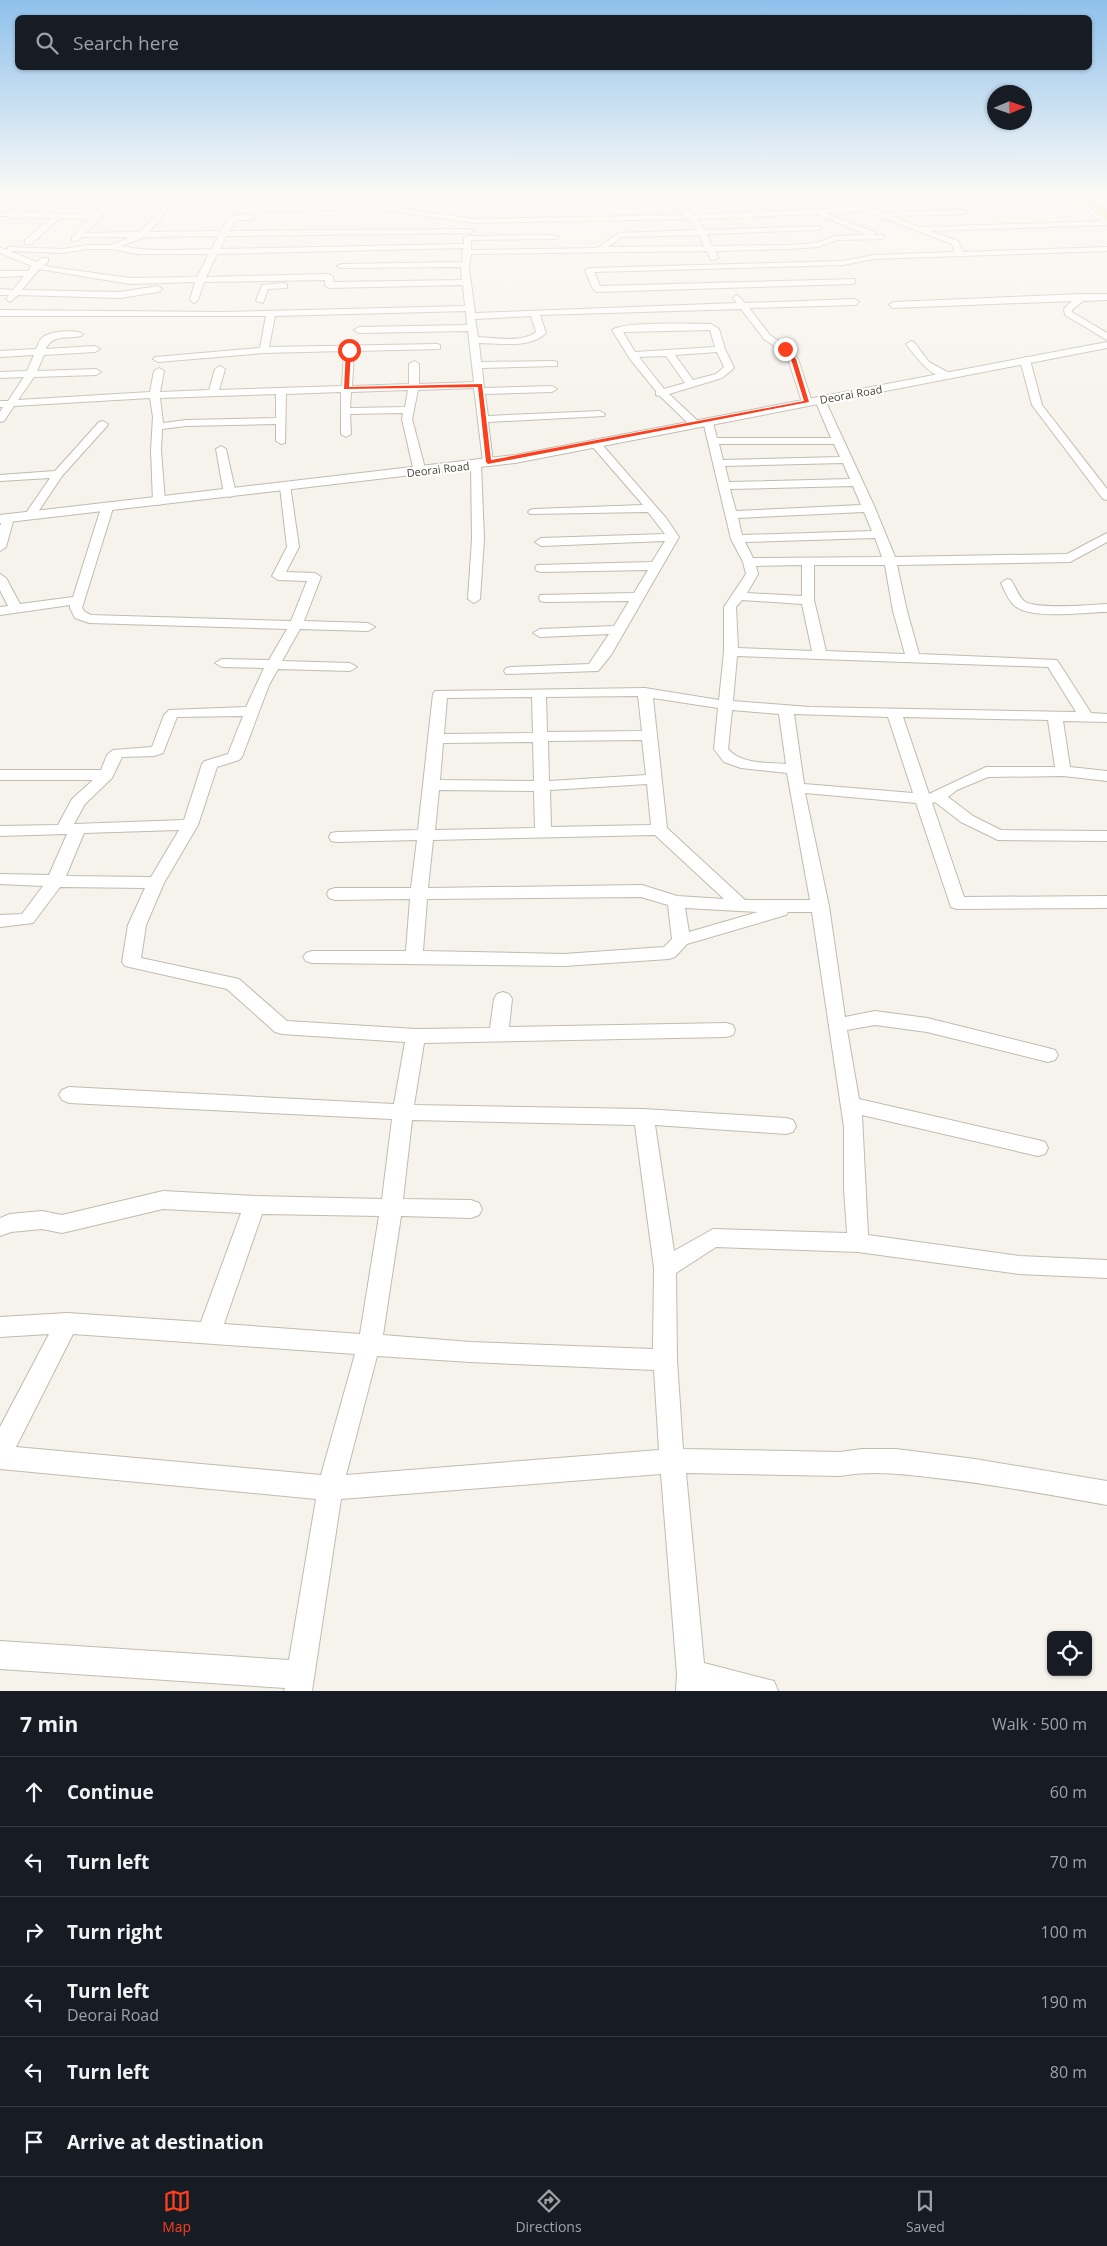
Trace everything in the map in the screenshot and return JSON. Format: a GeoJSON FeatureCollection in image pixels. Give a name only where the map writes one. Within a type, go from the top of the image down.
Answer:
{"type":"FeatureCollection","features":[{"type":"Feature","properties":{"kind":"street"},"geometry":{"type":"LineString","coordinates":[[0,311],[29,275]]}},
{"type":"Feature","properties":{"kind":"street"},"geometry":{"type":"LineString","coordinates":[[83,275],[118,278],[130,282],[199,283],[329,277],[329,285]]}},
{"type":"Feature","properties":{"kind":"street"},"geometry":{"type":"LineString","coordinates":[[194,300],[203,275]]}},
{"type":"Feature","properties":{"kind":"street"},"geometry":{"type":"LineString","coordinates":[[467,275],[484,419],[474,599]]}},
{"type":"Feature","properties":{"kind":"street"},"geometry":{"type":"LineString","coordinates":[[590,275],[597,289],[728,286],[797,293],[855,302]]}},
{"type":"Feature","properties":{"kind":"street"},"geometry":{"type":"LineString","coordinates":[[721,275],[767,337],[785,349],[793,359],[813,401],[846,460],[869,508],[890,561],[900,612],[913,658]]}},
{"type":"Feature","properties":{"kind":"street"},"geometry":{"type":"LineString","coordinates":[[0,311],[272,314],[359,311],[535,314],[742,305],[852,281]]}},
{"type":"Feature","properties":{"kind":"street"},"geometry":{"type":"LineString","coordinates":[[260,301],[265,287],[329,285],[362,288],[467,282]]}},
{"type":"Feature","properties":{"kind":"street"},"geometry":{"type":"LineString","coordinates":[[0,292],[120,295],[199,283]]}},
{"type":"Feature","properties":{"kind":"street"},"geometry":{"type":"LineString","coordinates":[[1078,297],[1067,311],[1107,337]]}},
{"type":"Feature","properties":{"kind":"street"},"geometry":{"type":"LineString","coordinates":[[893,305],[1107,297]]}},
{"type":"Feature","properties":{"kind":"street"},"geometry":{"type":"LineString","coordinates":[[346,434],[344,412],[346,388],[353,349],[359,330],[359,311]]}},
{"type":"Feature","properties":{"kind":"street"},"geometry":{"type":"LineString","coordinates":[[264,350],[272,314]]}},
{"type":"Feature","properties":{"kind":"street"},"geometry":{"type":"LineString","coordinates":[[475,340],[528,340],[537,337],[541,333],[535,314]]}},
{"type":"Feature","properties":{"kind":"street"},"geometry":{"type":"LineString","coordinates":[[660,393],[719,376],[729,368],[710,322],[617,330],[632,355],[660,393],[695,424]]}},
{"type":"Feature","properties":{"kind":"street"},"geometry":{"type":"LineString","coordinates":[[359,330],[473,328]]}},
{"type":"Feature","properties":{"kind":"street"},"geometry":{"type":"LineString","coordinates":[[0,420],[5,404],[31,374],[45,340],[48,337],[78,334]]}},
{"type":"Feature","properties":{"kind":"street"},"geometry":{"type":"LineString","coordinates":[[911,344],[926,364],[948,376]]}},
{"type":"Feature","properties":{"kind":"street","name":"Deorai Road"},"geometry":{"type":"LineString","coordinates":[[4,518],[230,494],[482,463],[1107,345]]}},
{"type":"Feature","properties":{"kind":"street"},"geometry":{"type":"LineString","coordinates":[[158,358],[264,350],[437,347]]}},
{"type":"Feature","properties":{"kind":"street"},"geometry":{"type":"LineString","coordinates":[[0,354],[95,349]]}},
{"type":"Feature","properties":{"kind":"street"},"geometry":{"type":"LineString","coordinates":[[632,355],[720,350]]}},
{"type":"Feature","properties":{"kind":"street"},"geometry":{"type":"LineString","coordinates":[[670,352],[691,384]]}},
{"type":"Feature","properties":{"kind":"street"},"geometry":{"type":"LineString","coordinates":[[1024,360],[1037,405],[1107,497]]}},
{"type":"Feature","properties":{"kind":"street"},"geometry":{"type":"LineString","coordinates":[[414,364],[414,387],[407,419],[420,472]]}},
{"type":"Feature","properties":{"kind":"street"},"geometry":{"type":"LineString","coordinates":[[478,365],[554,364]]}},
{"type":"Feature","properties":{"kind":"street"},"geometry":{"type":"LineString","coordinates":[[213,394],[220,369]]}},
{"type":"Feature","properties":{"kind":"street"},"geometry":{"type":"LineString","coordinates":[[159,370],[154,395],[158,416],[156,450],[159,502]]}},
{"type":"Feature","properties":{"kind":"street"},"geometry":{"type":"LineString","coordinates":[[0,375],[96,372]]}},
{"type":"Feature","properties":{"kind":"street"},"geometry":{"type":"LineString","coordinates":[[5,404],[154,395],[281,392],[346,388],[552,389]]}},
{"type":"Feature","properties":{"kind":"street"},"geometry":{"type":"LineString","coordinates":[[281,392],[281,441]]}},
{"type":"Feature","properties":{"kind":"street"},"geometry":{"type":"LineString","coordinates":[[344,412],[409,410]]}},
{"type":"Feature","properties":{"kind":"street"},"geometry":{"type":"LineString","coordinates":[[484,419],[600,414]]}},
{"type":"Feature","properties":{"kind":"street"},"geometry":{"type":"LineString","coordinates":[[158,427],[186,423],[281,421]]}},
{"type":"Feature","properties":{"kind":"street"},"geometry":{"type":"LineString","coordinates":[[708,421],[737,539],[749,562],[752,574],[730,606],[730,652],[721,749],[729,759],[746,764],[794,769]]}},
{"type":"Feature","properties":{"kind":"street"},"geometry":{"type":"LineString","coordinates":[[30,516],[58,474],[103,424]]}},
{"type":"Feature","properties":{"kind":"street"},"geometry":{"type":"LineString","coordinates":[[713,441],[836,441]]}},
{"type":"Feature","properties":{"kind":"street"},"geometry":{"type":"LineString","coordinates":[[595,443],[651,508],[673,537]]}},
{"type":"Feature","properties":{"kind":"street"},"geometry":{"type":"LineString","coordinates":[[221,449],[230,494]]}},
{"type":"Feature","properties":{"kind":"street"},"geometry":{"type":"LineString","coordinates":[[719,463],[846,460]]}},
{"type":"Feature","properties":{"kind":"street"},"geometry":{"type":"LineString","coordinates":[[0,478],[58,474]]}},
{"type":"Feature","properties":{"kind":"street"},"geometry":{"type":"LineString","coordinates":[[724,486],[856,482]]}},
{"type":"Feature","properties":{"kind":"street"},"geometry":{"type":"LineString","coordinates":[[286,487],[293,547],[278,576],[315,577],[296,624],[262,685],[234,757],[210,764],[190,825],[156,883],[137,925],[131,962],[233,984],[282,1027],[416,1036],[726,1030]]}},
{"type":"Feature","properties":{"kind":"street"},"geometry":{"type":"LineString","coordinates":[[107,508],[76,608],[80,615],[89,619],[368,627]]}},
{"type":"Feature","properties":{"kind":"street"},"geometry":{"type":"LineString","coordinates":[[534,512],[651,508]]}},
{"type":"Feature","properties":{"kind":"street"},"geometry":{"type":"LineString","coordinates":[[731,515],[869,508]]}},
{"type":"Feature","properties":{"kind":"street"},"geometry":{"type":"LineString","coordinates":[[0,547],[4,518]]}},
{"type":"Feature","properties":{"kind":"street"},"geometry":{"type":"LineString","coordinates":[[737,539],[880,534]]}},
{"type":"Feature","properties":{"kind":"street"},"geometry":{"type":"LineString","coordinates":[[541,542],[673,537]]}},
{"type":"Feature","properties":{"kind":"street"},"geometry":{"type":"LineString","coordinates":[[511,671],[593,668],[604,655],[673,537]]}},
{"type":"Feature","properties":{"kind":"street"},"geometry":{"type":"LineString","coordinates":[[749,562],[808,563],[1070,558],[1107,537]]}},
{"type":"Feature","properties":{"kind":"street"},"geometry":{"type":"LineString","coordinates":[[808,563],[808,600],[820,655]]}},
{"type":"Feature","properties":{"kind":"street"},"geometry":{"type":"LineString","coordinates":[[541,568],[655,566]]}},
{"type":"Feature","properties":{"kind":"street"},"geometry":{"type":"LineString","coordinates":[[0,580],[16,609]]}},
{"type":"Feature","properties":{"kind":"street"},"geometry":{"type":"LineString","coordinates":[[1007,583],[1018,602],[1023,606],[1036,608],[1107,608]]}},
{"type":"Feature","properties":{"kind":"street"},"geometry":{"type":"LineString","coordinates":[[738,596],[808,600]]}},
{"type":"Feature","properties":{"kind":"street"},"geometry":{"type":"LineString","coordinates":[[545,598],[637,597]]}},
{"type":"Feature","properties":{"kind":"street"},"geometry":{"type":"LineString","coordinates":[[0,611],[79,600]]}},
{"type":"Feature","properties":{"kind":"street"},"geometry":{"type":"LineString","coordinates":[[540,633],[619,630]]}},
{"type":"Feature","properties":{"kind":"street"},"geometry":{"type":"LineString","coordinates":[[730,652],[1052,663],[1086,717]]}},
{"type":"Feature","properties":{"kind":"street"},"geometry":{"type":"LineString","coordinates":[[222,663],[350,667]]}},
{"type":"Feature","properties":{"kind":"street"},"geometry":{"type":"LineString","coordinates":[[645,692],[659,830],[741,906]]}},
{"type":"Feature","properties":{"kind":"street"},"geometry":{"type":"LineString","coordinates":[[414,957],[440,694],[645,692],[672,698],[821,713],[1107,718]]}},
{"type":"Feature","properties":{"kind":"street"},"geometry":{"type":"LineString","coordinates":[[539,693],[543,832]]}},
{"type":"Feature","properties":{"kind":"street"},"geometry":{"type":"LineString","coordinates":[[0,922],[27,919],[55,881],[78,802],[107,775],[118,753],[154,752],[158,750],[171,715],[174,713],[252,710]]}},
{"type":"Feature","properties":{"kind":"street"},"geometry":{"type":"LineString","coordinates":[[786,710],[797,788],[820,906],[854,1127],[854,1188],[858,1243]]}},
{"type":"Feature","properties":{"kind":"street"},"geometry":{"type":"LineString","coordinates":[[894,713],[931,798],[957,903],[1107,902]]}},
{"type":"Feature","properties":{"kind":"street"},"geometry":{"type":"LineString","coordinates":[[1056,716],[1063,771]]}},
{"type":"Feature","properties":{"kind":"street"},"geometry":{"type":"LineString","coordinates":[[435,739],[649,735]]}},
{"type":"Feature","properties":{"kind":"street"},"geometry":{"type":"LineString","coordinates":[[931,798],[986,772],[1063,771],[1107,776]]}},
{"type":"Feature","properties":{"kind":"street"},"geometry":{"type":"LineString","coordinates":[[0,775],[107,775]]}},
{"type":"Feature","properties":{"kind":"street"},"geometry":{"type":"LineString","coordinates":[[432,785],[542,786],[654,779]]}},
{"type":"Feature","properties":{"kind":"street"},"geometry":{"type":"LineString","coordinates":[[797,788],[931,798],[998,835],[1107,836]]}},
{"type":"Feature","properties":{"kind":"street"},"geometry":{"type":"LineString","coordinates":[[0,831],[190,825]]}},
{"type":"Feature","properties":{"kind":"street"},"geometry":{"type":"LineString","coordinates":[[337,837],[659,830]]}},
{"type":"Feature","properties":{"kind":"street"},"geometry":{"type":"LineString","coordinates":[[0,879],[156,883]]}},
{"type":"Feature","properties":{"kind":"street"},"geometry":{"type":"LineString","coordinates":[[335,894],[642,891],[676,902],[741,906],[820,906]]}},
{"type":"Feature","properties":{"kind":"street"},"geometry":{"type":"LineString","coordinates":[[676,902],[681,940]]}},
{"type":"Feature","properties":{"kind":"street"},"geometry":{"type":"LineString","coordinates":[[312,957],[564,960],[669,953],[681,940],[796,906]]}},
{"type":"Feature","properties":{"kind":"street"},"geometry":{"type":"LineString","coordinates":[[500,1034],[503,999]]}},
{"type":"Feature","properties":{"kind":"street"},"geometry":{"type":"LineString","coordinates":[[837,1025],[875,1018],[927,1025],[1048,1055]]}},
{"type":"Feature","properties":{"kind":"street"},"geometry":{"type":"LineString","coordinates":[[0,1655],[299,1683],[330,1488],[369,1345],[397,1171],[403,1112],[416,1036]]}},
{"type":"Feature","properties":{"kind":"street"},"geometry":{"type":"LineString","coordinates":[[68,1095],[403,1112],[644,1117],[786,1126]]}},
{"type":"Feature","properties":{"kind":"street"},"geometry":{"type":"LineString","coordinates":[[849,1104],[1038,1148]]}},
{"type":"Feature","properties":{"kind":"street"},"geometry":{"type":"LineString","coordinates":[[644,1117],[665,1268],[664,1360],[690,1683],[764,1691]]}},
{"type":"Feature","properties":{"kind":"street"},"geometry":{"type":"LineString","coordinates":[[0,1227],[10,1223],[42,1220],[62,1224],[163,1200],[255,1205],[391,1206],[471,1209]]}},
{"type":"Feature","properties":{"kind":"street"},"geometry":{"type":"LineString","coordinates":[[209,1333],[255,1205]]}},
{"type":"Feature","properties":{"kind":"street"},"geometry":{"type":"LineString","coordinates":[[665,1268],[713,1238],[858,1243],[1020,1265],[1107,1269]]}},
{"type":"Feature","properties":{"kind":"street"},"geometry":{"type":"LineString","coordinates":[[0,1327],[67,1323],[470,1352],[664,1360]]}},
{"type":"Feature","properties":{"kind":"street"},"geometry":{"type":"LineString","coordinates":[[0,1452],[67,1323]]}},
{"type":"Feature","properties":{"kind":"street"},"geometry":{"type":"LineString","coordinates":[[0,1457],[330,1488],[672,1461],[840,1464],[856,1460],[888,1460],[972,1469],[1107,1493]]}},
{"type":"Feature","properties":{"kind":"route"},"geometry":{"type":"LineString","coordinates":[[349,350],[346,388],[480,385],[488,462],[515,459],[807,402],[793,359],[785,349]]}}]}
